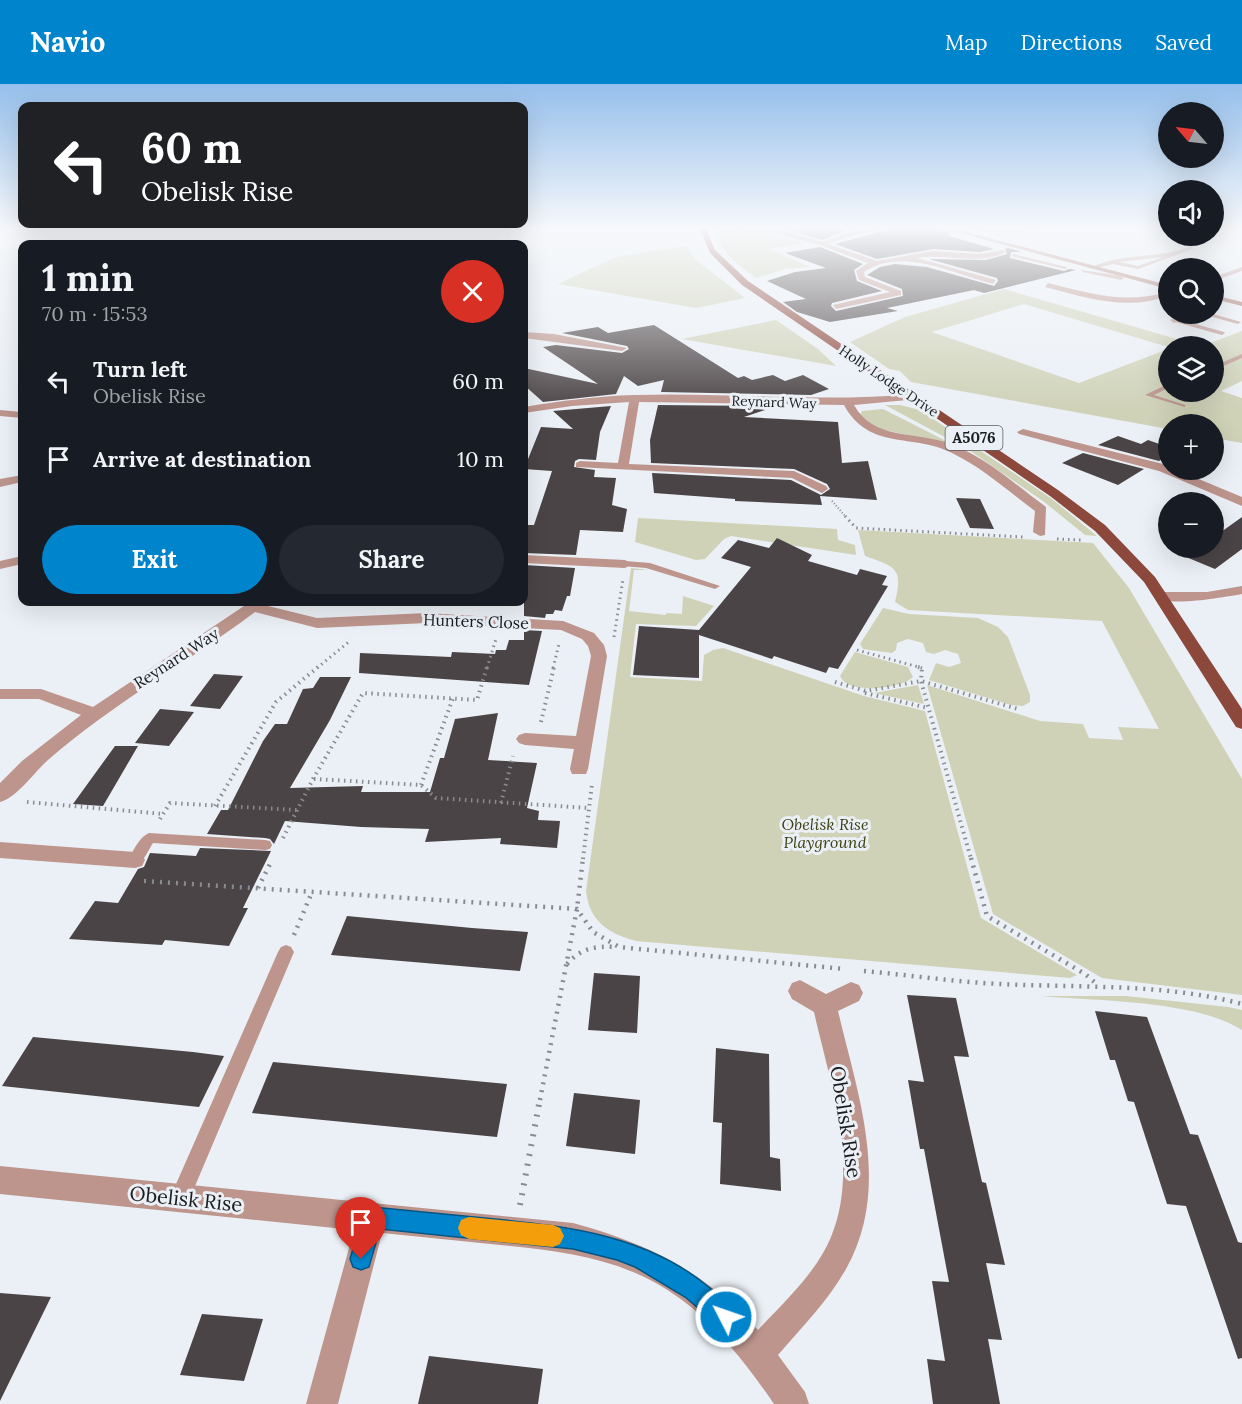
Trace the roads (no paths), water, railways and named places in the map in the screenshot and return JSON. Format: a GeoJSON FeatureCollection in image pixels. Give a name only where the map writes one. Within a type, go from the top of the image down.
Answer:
{"type":"FeatureCollection","features":[{"type":"Feature","properties":{"kind":"main road","name":"Holly Lodge Drive"},"geometry":{"type":"LineString","coordinates":[[752,289],[914,397],[1089,519],[1126,552],[1161,596],[1242,723]]}},
{"type":"Feature","properties":{"kind":"street"},"geometry":{"type":"LineString","coordinates":[[836,307],[898,293],[887,289]]}},
{"type":"Feature","properties":{"kind":"street"},"geometry":{"type":"LineString","coordinates":[[1061,289],[1116,302],[1158,301]]}},
{"type":"Feature","properties":{"kind":"street"},"geometry":{"type":"LineString","coordinates":[[1154,300],[1158,298]]}},
{"type":"Feature","properties":{"kind":"street"},"geometry":{"type":"LineString","coordinates":[[1224,300],[1242,304]]}},
{"type":"Feature","properties":{"kind":"street"},"geometry":{"type":"LineString","coordinates":[[528,335],[622,348]]}},
{"type":"Feature","properties":{"kind":"street"},"geometry":{"type":"LineString","coordinates":[[599,354],[607,346]]}},
{"type":"Feature","properties":{"kind":"street","name":"Reynard Way"},"geometry":{"type":"LineString","coordinates":[[528,409],[635,398],[848,404],[914,397]]}},
{"type":"Feature","properties":{"kind":"street"},"geometry":{"type":"LineString","coordinates":[[623,467],[635,398]]}},
{"type":"Feature","properties":{"kind":"street","name":"Holly Lodge Drive"},"geometry":{"type":"LineString","coordinates":[[848,404],[855,419],[875,431],[942,445],[959,452],[1041,510],[1040,532]]}},
{"type":"Feature","properties":{"kind":"street"},"geometry":{"type":"LineString","coordinates":[[0,413],[18,415]]}},
{"type":"Feature","properties":{"kind":"street"},"geometry":{"type":"LineString","coordinates":[[1023,432],[1043,445],[1163,468],[1242,502]]}},
{"type":"Feature","properties":{"kind":"street"},"geometry":{"type":"LineString","coordinates":[[580,465],[794,475],[822,489]]}},
{"type":"Feature","properties":{"kind":"street"},"geometry":{"type":"LineString","coordinates":[[0,483],[18,479]]}},
{"type":"Feature","properties":{"kind":"street"},"geometry":{"type":"LineString","coordinates":[[592,562],[595,547]]}},
{"type":"Feature","properties":{"kind":"street"},"geometry":{"type":"LineString","coordinates":[[528,559],[625,564]]}},
{"type":"Feature","properties":{"kind":"street"},"geometry":{"type":"LineString","coordinates":[[0,565],[18,561]]}},
{"type":"Feature","properties":{"kind":"street"},"geometry":{"type":"LineString","coordinates":[[1161,596],[1207,596],[1242,590]]}},
{"type":"Feature","properties":{"kind":"street","name":"Reynard Way"},"geometry":{"type":"LineString","coordinates":[[0,795],[34,761],[93,713],[252,606]]}},
{"type":"Feature","properties":{"kind":"street","name":"Hunters Close"},"geometry":{"type":"LineString","coordinates":[[262,606],[317,623],[377,619],[502,621],[563,626],[588,636],[596,645],[599,656],[579,769]]}},
{"type":"Feature","properties":{"kind":"street"},"geometry":{"type":"LineString","coordinates":[[0,694],[41,694],[93,713]]}},
{"type":"Feature","properties":{"kind":"street"},"geometry":{"type":"LineString","coordinates":[[531,740],[583,743]]}},
{"type":"Feature","properties":{"kind":"street"},"geometry":{"type":"LineString","coordinates":[[0,850],[135,860]]}},
{"type":"Feature","properties":{"kind":"street"},"geometry":{"type":"LineString","coordinates":[[800,991],[825,1006],[851,993]]}},
{"type":"Feature","properties":{"kind":"street","name":"Obelisk Rise"},"geometry":{"type":"LineString","coordinates":[[759,1352],[832,1265],[843,1244],[852,1217],[856,1192],[856,1165],[825,1006]]}},
{"type":"Feature","properties":{"kind":"street","name":"Obelisk Rise"},"geometry":{"type":"LineString","coordinates":[[0,1180],[573,1238],[617,1249],[643,1259],[693,1288],[726,1317],[759,1352],[793,1404]]}},
{"type":"Feature","properties":{"kind":"street"},"geometry":{"type":"LineString","coordinates":[[322,1404],[372,1218]]}},
{"type":"Feature","properties":{"kind":"lane"},"geometry":{"type":"LineString","coordinates":[[1224,318],[1238,322]]}},
{"type":"Feature","properties":{"kind":"lane"},"geometry":{"type":"LineString","coordinates":[[1189,324],[1222,333]]}},
{"type":"Feature","properties":{"kind":"lane"},"geometry":{"type":"LineString","coordinates":[[1224,364],[1242,356]]}},
{"type":"Feature","properties":{"kind":"lane"},"geometry":{"type":"LineString","coordinates":[[1158,390],[1148,395],[1158,398]]}},
{"type":"Feature","properties":{"kind":"lane"},"geometry":{"type":"LineString","coordinates":[[1170,402],[1183,406]]}},
{"type":"Feature","properties":{"kind":"lane"},"geometry":{"type":"LineString","coordinates":[[625,564],[647,565],[715,586]]}},
{"type":"Feature","properties":{"kind":"lane"},"geometry":{"type":"LineString","coordinates":[[135,860],[149,838],[264,845]]}},
{"type":"Feature","properties":{"kind":"lane"},"geometry":{"type":"LineString","coordinates":[[180,1198],[286,952]]}},
{"type":"Feature","properties":{"kind":"park label","name":"Obelisk Rise Playground"},"geometry":{"type":"Point","coordinates":[825,833]}}]}
